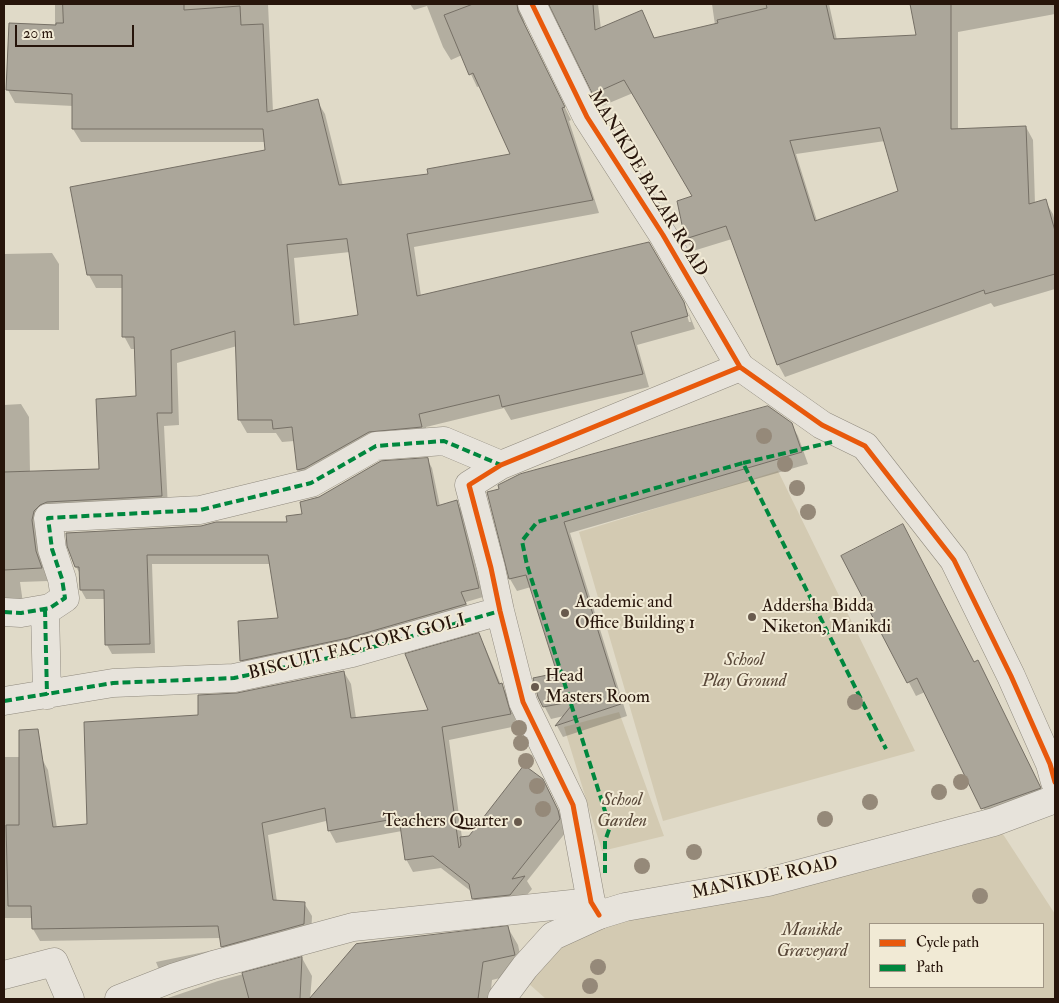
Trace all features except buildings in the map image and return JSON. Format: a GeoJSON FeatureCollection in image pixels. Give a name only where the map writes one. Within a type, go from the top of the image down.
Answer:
{"type":"FeatureCollection","features":[{"type":"Feature","properties":{"kind":"street","name":"MANIKDE BAZAR ROAD"},"geometry":{"type":"LineString","coordinates":[[532,4],[587,117],[663,235],[740,367],[822,425],[865,446],[954,560],[1011,676],[1050,764],[1055,782]]}},
{"type":"Feature","properties":{"kind":"street"},"geometry":{"type":"LineString","coordinates":[[119,999],[175,977],[267,949],[353,927],[595,908],[573,805],[523,702],[469,484],[502,465],[740,367]]}},
{"type":"Feature","properties":{"kind":"street"},"geometry":{"type":"LineString","coordinates":[[4,612],[21,613],[50,608],[65,598],[62,579],[52,549],[48,518],[200,510],[311,482],[376,446],[444,441],[502,465]]}},
{"type":"Feature","properties":{"kind":"street"},"geometry":{"type":"LineString","coordinates":[[41,696],[45,609]]}},
{"type":"Feature","properties":{"kind":"street","name":"BISCUIT FACTORY GOLI"},"geometry":{"type":"LineString","coordinates":[[4,701],[113,683],[234,678],[352,653],[500,611]]}},
{"type":"Feature","properties":{"kind":"street","name":"MANIKDE ROAD"},"geometry":{"type":"LineString","coordinates":[[503,999],[525,967],[553,936],[595,908],[625,907],[768,882],[994,822],[1055,799]]}},
{"type":"Feature","properties":{"kind":"street"},"geometry":{"type":"LineString","coordinates":[[4,975],[54,962],[70,999]]}},
{"type":"Feature","properties":{"kind":"green space","name":"School Play Ground"},"geometry":{"type":"Polygon","coordinates":[[[778,471],[915,751],[663,821],[579,532],[778,471]]]}},
{"type":"Feature","properties":{"kind":"green space","name":"School Garden"},"geometry":{"type":"Polygon","coordinates":[[[619,712],[664,836],[602,851],[564,727],[619,712]]]}},
{"type":"Feature","properties":{"kind":"green space","name":"Manikde Graveyard"},"geometry":{"type":"Polygon","coordinates":[[[997,825],[1055,914],[1055,999],[546,999],[519,975],[522,955],[530,940],[551,931],[997,825]]]}},
{"type":"Feature","properties":{"kind":"marked path"},"geometry":{"type":"LineString","coordinates":[[4,612],[21,613],[50,608],[65,598],[62,579],[52,549],[48,518],[200,510],[311,483],[376,446],[444,441],[501,465]]}},
{"type":"Feature","properties":{"kind":"marked path"},"geometry":{"type":"LineString","coordinates":[[743,463],[832,442]]}},
{"type":"Feature","properties":{"kind":"marked path"},"geometry":{"type":"LineString","coordinates":[[605,873],[605,841],[610,827],[527,565],[522,541],[537,522],[743,463],[886,749]]}},
{"type":"Feature","properties":{"kind":"marked path"},"geometry":{"type":"LineString","coordinates":[[45,609],[47,695]]}},
{"type":"Feature","properties":{"kind":"marked path"},"geometry":{"type":"LineString","coordinates":[[4,701],[113,683],[234,678],[352,653],[500,611]]}},
{"type":"Feature","properties":{"kind":"cycle path"},"geometry":{"type":"LineString","coordinates":[[532,4],[587,117],[663,235],[740,367],[822,425],[865,446],[954,560],[1011,676],[1050,764],[1055,782]]}},
{"type":"Feature","properties":{"kind":"cycle path"},"geometry":{"type":"LineString","coordinates":[[599,915],[591,902],[573,805],[523,702],[469,485],[501,465],[740,367]]}},
{"type":"Feature","properties":{"kind":"place","name":"Academic and Office Building 1"},"geometry":{"type":"Point","coordinates":[565,613]}},
{"type":"Feature","properties":{"kind":"place","name":"Addersha Bidda Niketon, Manikdi"},"geometry":{"type":"Point","coordinates":[752,617]}},
{"type":"Feature","properties":{"kind":"place","name":"Head Masters Room"},"geometry":{"type":"Point","coordinates":[535,687]}},
{"type":"Feature","properties":{"kind":"place","name":"Teachers Quarter"},"geometry":{"type":"Point","coordinates":[518,822]}}]}
